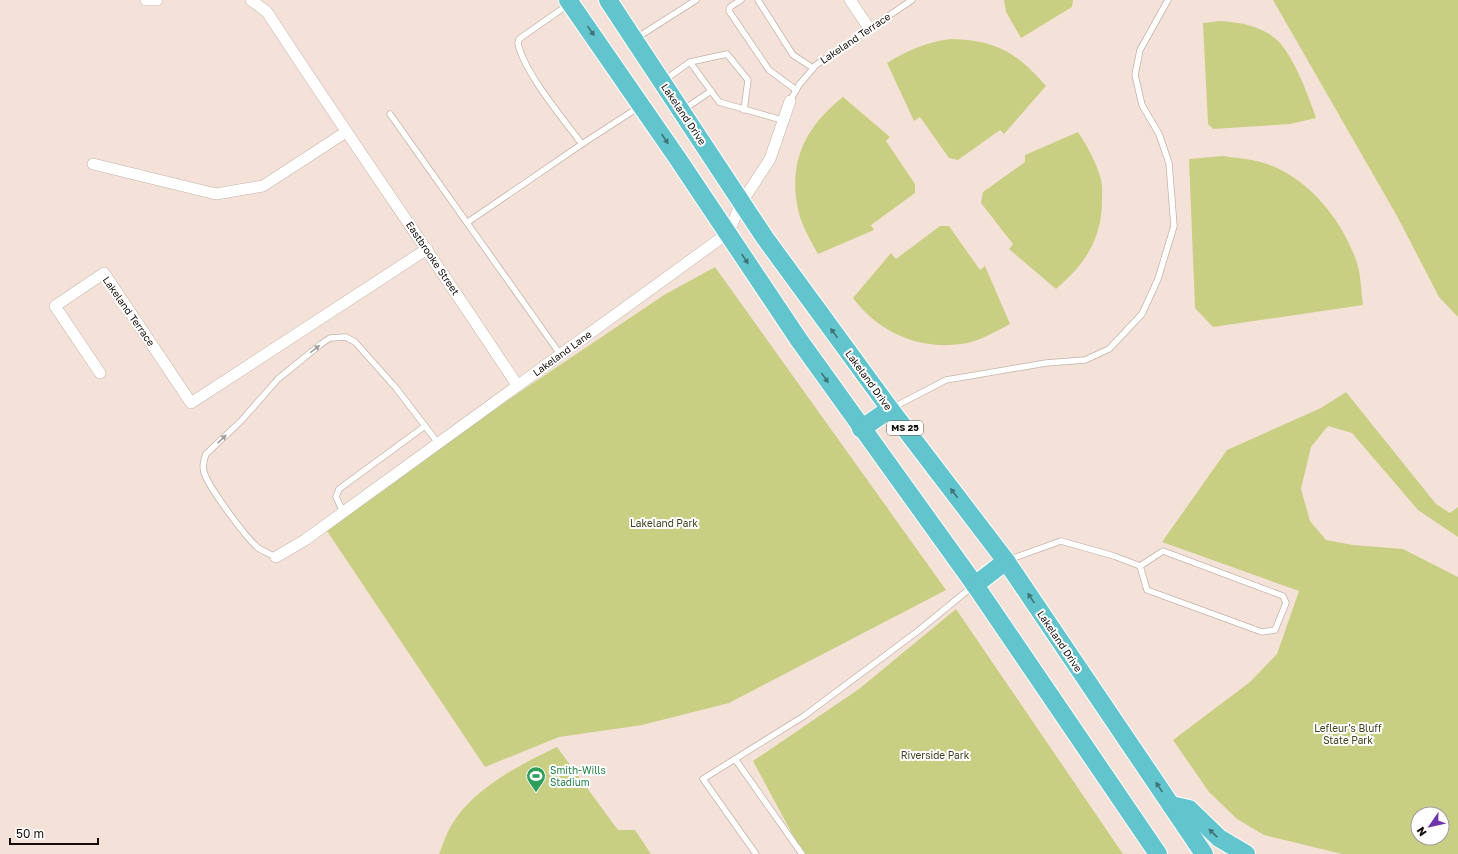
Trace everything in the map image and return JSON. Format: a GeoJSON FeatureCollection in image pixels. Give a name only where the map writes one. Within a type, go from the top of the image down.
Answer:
{"type":"FeatureCollection","features":[{"type":"Feature","properties":{"kind":"highway","name":"Lakeland Drive"},"geometry":{"type":"LineString","coordinates":[[608,0],[663,81],[765,238],[890,409],[1006,561],[1204,854]]}},
{"type":"Feature","properties":{"kind":"highway"},"geometry":{"type":"LineString","coordinates":[[569,1],[642,105],[798,340],[975,585],[1158,854]]}},
{"type":"Feature","properties":{"kind":"highway"},"geometry":{"type":"LineString","coordinates":[[861,428],[890,409]]}},
{"type":"Feature","properties":{"kind":"highway"},"geometry":{"type":"LineString","coordinates":[[975,585],[1006,561]]}},
{"type":"Feature","properties":{"kind":"highway"},"geometry":{"type":"LineString","coordinates":[[1171,805],[1189,809],[1218,838],[1246,854]]}},
{"type":"Feature","properties":{"kind":"street"},"geometry":{"type":"LineString","coordinates":[[146,0],[156,0]]}},
{"type":"Feature","properties":{"kind":"street","name":"Eastbrooke Street"},"geometry":{"type":"LineString","coordinates":[[251,0],[267,12],[346,132],[427,249],[518,385]]}},
{"type":"Feature","properties":{"kind":"street"},"geometry":{"type":"LineString","coordinates":[[850,0],[869,28]]}},
{"type":"Feature","properties":{"kind":"street","name":"Lakeland Lane"},"geometry":{"type":"LineString","coordinates":[[276,557],[306,540],[438,442],[728,233],[742,202],[770,159],[776,146],[782,120],[790,101]]}},
{"type":"Feature","properties":{"kind":"street"},"geometry":{"type":"LineString","coordinates":[[93,164],[216,194],[263,186],[346,132]]}},
{"type":"Feature","properties":{"kind":"street","name":"Lakeland Terrace"},"geometry":{"type":"LineString","coordinates":[[100,373],[55,306],[104,274],[191,403],[427,249]]}},
{"type":"Feature","properties":{"kind":"lane"},"geometry":{"type":"LineString","coordinates":[[634,39],[696,0]]}},
{"type":"Feature","properties":{"kind":"lane"},"geometry":{"type":"LineString","coordinates":[[741,0],[730,7],[729,11],[769,70],[796,90]]}},
{"type":"Feature","properties":{"kind":"lane"},"geometry":{"type":"LineString","coordinates":[[758,0],[793,55],[813,68]]}},
{"type":"Feature","properties":{"kind":"lane","name":"Lakeland Terrace"},"geometry":{"type":"LineString","coordinates":[[790,101],[796,90],[813,68],[869,28],[912,0]]}},
{"type":"Feature","properties":{"kind":"lane"},"geometry":{"type":"LineString","coordinates":[[890,409],[946,380],[1046,364],[1085,360],[1109,349],[1142,314],[1158,279],[1174,226],[1169,163],[1159,134],[1142,105],[1135,75],[1140,50],[1168,0]]}},
{"type":"Feature","properties":{"kind":"lane"},"geometry":{"type":"LineString","coordinates":[[569,1],[519,38],[518,42],[523,58],[534,77],[582,144]]}},
{"type":"Feature","properties":{"kind":"lane"},"geometry":{"type":"LineString","coordinates":[[663,81],[690,62],[727,54],[748,80],[744,110]]}},
{"type":"Feature","properties":{"kind":"lane"},"geometry":{"type":"LineString","coordinates":[[690,62],[719,102],[782,120]]}},
{"type":"Feature","properties":{"kind":"lane"},"geometry":{"type":"LineString","coordinates":[[682,110],[711,91]]}},
{"type":"Feature","properties":{"kind":"lane"},"geometry":{"type":"LineString","coordinates":[[468,222],[642,105]]}},
{"type":"Feature","properties":{"kind":"lane"},"geometry":{"type":"LineString","coordinates":[[390,114],[468,222],[560,354]]}},
{"type":"Feature","properties":{"kind":"lane"},"geometry":{"type":"LineString","coordinates":[[276,557],[258,548],[248,538],[208,482],[203,471],[206,454],[241,422],[278,379],[300,360],[330,338],[346,337],[355,342],[396,388],[438,442]]}},
{"type":"Feature","properties":{"kind":"lane"},"geometry":{"type":"LineString","coordinates":[[343,512],[336,497],[339,489],[425,426]]}},
{"type":"Feature","properties":{"kind":"lane"},"geometry":{"type":"LineString","coordinates":[[1006,561],[1061,541],[1114,556],[1140,566]]}},
{"type":"Feature","properties":{"kind":"lane"},"geometry":{"type":"LineString","coordinates":[[1163,551],[1283,596],[1286,603],[1275,630],[1262,632],[1147,590],[1140,566],[1163,551]]}},
{"type":"Feature","properties":{"kind":"lane"},"geometry":{"type":"LineString","coordinates":[[756,854],[703,779],[804,716],[861,674],[975,585]]}},
{"type":"Feature","properties":{"kind":"lane"},"geometry":{"type":"LineString","coordinates":[[735,759],[802,854]]}},
{"type":"Feature","properties":{"kind":"green space"},"geometry":{"type":"Polygon","coordinates":[[[1004,0],[1073,0],[1072,7],[1021,38],[1006,12],[1004,0]]]}},
{"type":"Feature","properties":{"kind":"green space"},"geometry":{"type":"Polygon","coordinates":[[[1273,0],[1458,0],[1458,317],[1439,297],[1397,216],[1273,0]]]}},
{"type":"Feature","properties":{"kind":"green space"},"geometry":{"type":"Polygon","coordinates":[[[1220,21],[1252,26],[1268,33],[1280,43],[1296,69],[1316,118],[1290,124],[1213,129],[1208,124],[1203,23],[1220,21]]]}},
{"type":"Feature","properties":{"kind":"green space"},"geometry":{"type":"Polygon","coordinates":[[[951,39],[981,42],[1005,50],[1025,65],[1046,86],[1004,134],[1000,130],[958,160],[949,158],[920,117],[914,121],[887,63],[918,47],[951,39]]]}},
{"type":"Feature","properties":{"kind":"green space"},"geometry":{"type":"Polygon","coordinates":[[[843,97],[890,137],[886,141],[915,184],[915,193],[871,225],[874,230],[818,254],[799,215],[796,192],[798,160],[803,146],[819,120],[843,97]]]}},
{"type":"Feature","properties":{"kind":"green space"},"geometry":{"type":"Polygon","coordinates":[[[1078,132],[1088,148],[1101,179],[1101,217],[1094,241],[1083,261],[1056,289],[1009,249],[1013,244],[981,203],[983,192],[1025,162],[1025,155],[1078,132]]]}},
{"type":"Feature","properties":{"kind":"green space"},"geometry":{"type":"Polygon","coordinates":[[[1222,156],[1267,164],[1297,180],[1322,202],[1342,230],[1358,265],[1363,305],[1213,327],[1195,308],[1189,159],[1222,156]]]}},
{"type":"Feature","properties":{"kind":"green space"},"geometry":{"type":"Polygon","coordinates":[[[940,226],[949,226],[980,270],[985,266],[1010,324],[986,336],[967,343],[945,345],[930,344],[915,341],[887,329],[863,310],[853,298],[891,253],[896,259],[940,226]]]}},
{"type":"Feature","properties":{"kind":"green space","name":"Lakeland Park"},"geometry":{"type":"Polygon","coordinates":[[[715,267],[946,590],[729,703],[642,725],[559,737],[485,767],[327,531],[496,408],[664,295],[715,267]]]}},
{"type":"Feature","properties":{"kind":"green space","name":"Lefleur's Bluff State Park"},"geometry":{"type":"Polygon","coordinates":[[[1346,392],[1436,504],[1450,513],[1458,507],[1458,537],[1418,510],[1352,433],[1328,426],[1311,447],[1301,489],[1310,521],[1326,540],[1353,545],[1403,549],[1458,577],[1458,854],[1342,854],[1264,835],[1237,819],[1209,792],[1173,740],[1250,682],[1277,654],[1299,591],[1162,542],[1227,450],[1321,408],[1346,392]]]}},
{"type":"Feature","properties":{"kind":"green space","name":"Riverside Park"},"geometry":{"type":"Polygon","coordinates":[[[956,609],[1123,854],[803,854],[753,761],[859,689],[956,609]]]}},
{"type":"Feature","properties":{"kind":"green space","name":"Smith-Wills Stadium"},"geometry":{"type":"Polygon","coordinates":[[[557,747],[618,830],[635,830],[651,854],[439,854],[451,826],[471,800],[498,779],[528,761],[557,747]]]}},
{"type":"Feature","properties":{"kind":"place","name":"Smith-Wills Stadium"},"geometry":{"type":"Point","coordinates":[536,793]}}]}
